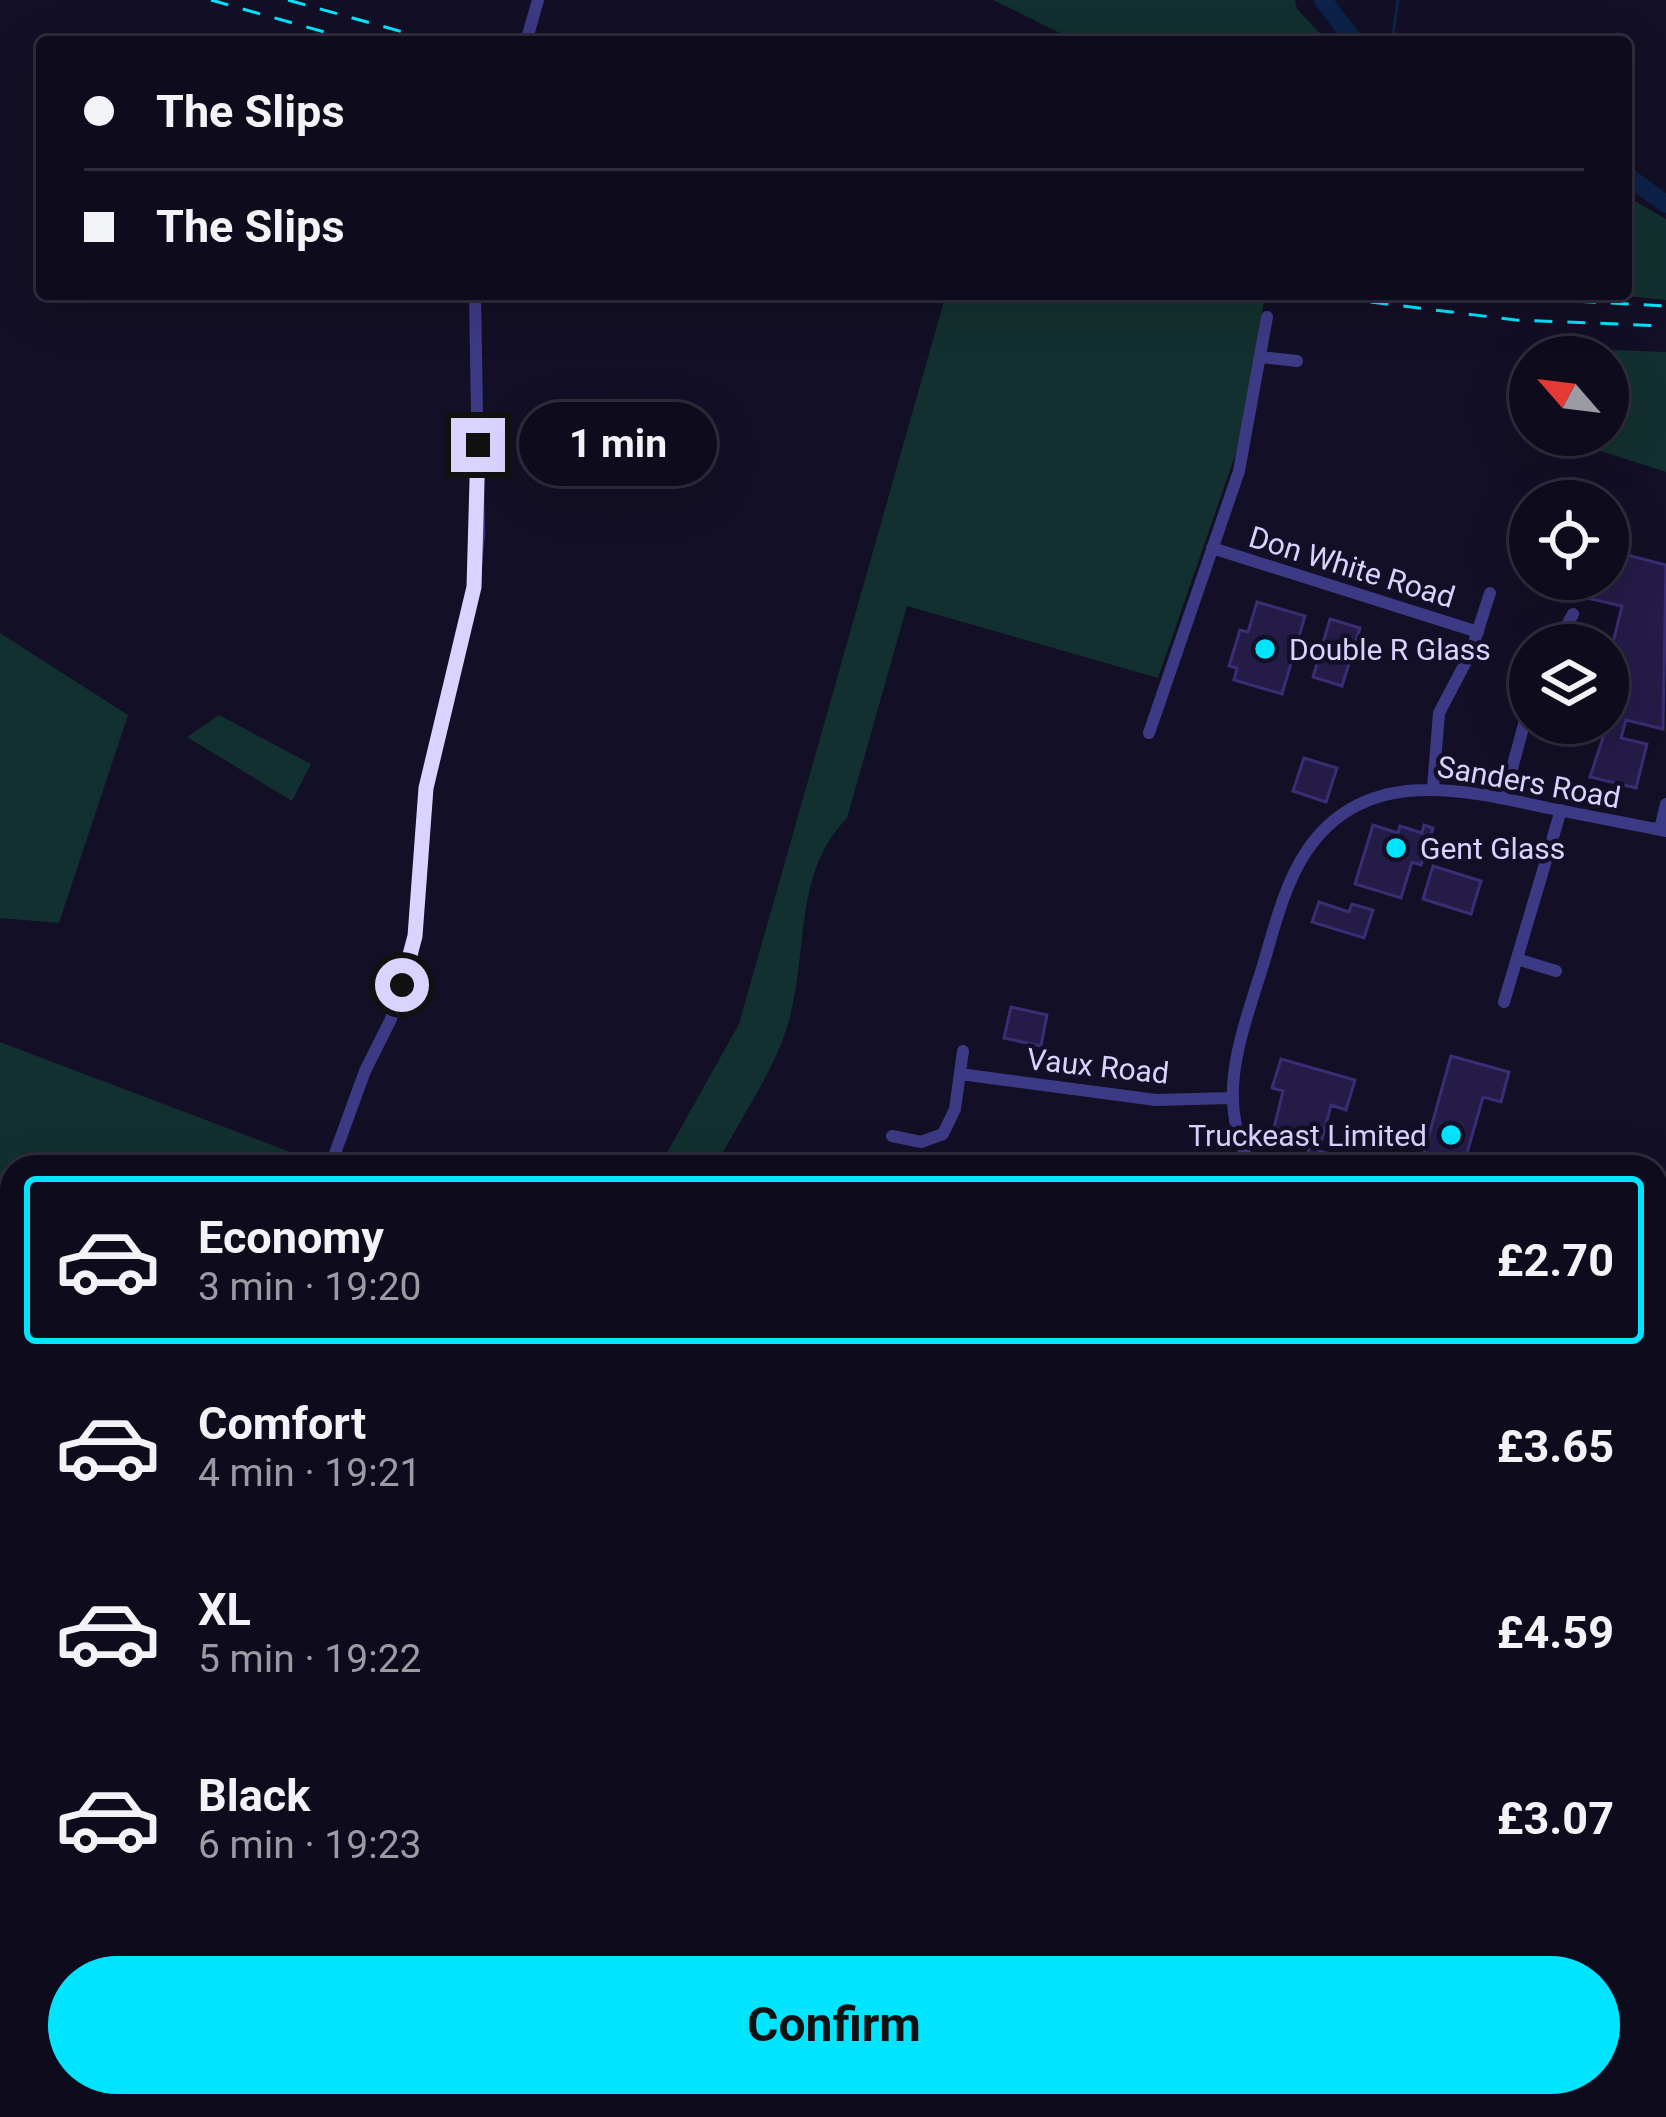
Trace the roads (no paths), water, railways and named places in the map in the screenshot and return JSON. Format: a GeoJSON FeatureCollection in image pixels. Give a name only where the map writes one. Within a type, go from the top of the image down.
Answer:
{"type":"FeatureCollection","features":[{"type":"Feature","properties":{"kind":"street"},"geometry":{"type":"LineString","coordinates":[[528,36],[538,0]]}},
{"type":"Feature","properties":{"kind":"street"},"geometry":{"type":"LineString","coordinates":[[334,1155],[391,1018],[415,936],[426,788],[474,587],[479,534],[475,300]]}},
{"type":"Feature","properties":{"kind":"street","name":"Don White Road"},"geometry":{"type":"LineString","coordinates":[[1149,733],[1246,445],[1267,317]]}},
{"type":"Feature","properties":{"kind":"street"},"geometry":{"type":"LineString","coordinates":[[1261,357],[1298,362]]}},
{"type":"Feature","properties":{"kind":"street","name":"Don White Road"},"geometry":{"type":"LineString","coordinates":[[1212,548],[1478,632]]}},
{"type":"Feature","properties":{"kind":"street","name":"Don White Road"},"geometry":{"type":"LineString","coordinates":[[1433,788],[1439,713],[1478,632],[1490,593]]}},
{"type":"Feature","properties":{"kind":"street"},"geometry":{"type":"LineString","coordinates":[[1568,624],[1573,614]]}},
{"type":"Feature","properties":{"kind":"street"},"geometry":{"type":"LineString","coordinates":[[1504,799],[1519,744]]}},
{"type":"Feature","properties":{"kind":"street","name":"Sanders Road"},"geometry":{"type":"LineString","coordinates":[[1230,1098],[1246,1021],[1289,886],[1306,851],[1331,820],[1392,790],[1433,788],[1663,830]]}},
{"type":"Feature","properties":{"kind":"street"},"geometry":{"type":"LineString","coordinates":[[1663,830],[1666,804]]}},
{"type":"Feature","properties":{"kind":"street"},"geometry":{"type":"LineString","coordinates":[[1504,1002],[1561,811]]}},
{"type":"Feature","properties":{"kind":"street"},"geometry":{"type":"LineString","coordinates":[[1517,959],[1556,971]]}},
{"type":"Feature","properties":{"kind":"street"},"geometry":{"type":"LineString","coordinates":[[892,1136],[921,1142],[943,1134],[955,1109],[963,1051]]}},
{"type":"Feature","properties":{"kind":"street","name":"Vaux Road"},"geometry":{"type":"LineString","coordinates":[[960,1074],[1156,1100],[1230,1098]]}},
{"type":"Feature","properties":{"kind":"street"},"geometry":{"type":"LineString","coordinates":[[1230,1098],[1248,1155]]}},
{"type":"Feature","properties":{"kind":"waterway"},"geometry":{"type":"LineString","coordinates":[[1323,0],[1350,36]]}},
{"type":"Feature","properties":{"kind":"waterway"},"geometry":{"type":"LineString","coordinates":[[1393,36],[1398,0]]}},
{"type":"Feature","properties":{"kind":"waterway"},"geometry":{"type":"LineString","coordinates":[[1632,179],[1666,204]]}},
{"type":"Feature","properties":{"kind":"railway"},"geometry":{"type":"LineString","coordinates":[[211,0],[339,36]]}},
{"type":"Feature","properties":{"kind":"railway"},"geometry":{"type":"LineString","coordinates":[[288,0],[417,36]]}},
{"type":"Feature","properties":{"kind":"railway"},"geometry":{"type":"LineString","coordinates":[[1354,300],[1516,320],[1666,326]]}},
{"type":"Feature","properties":{"kind":"railway"},"geometry":{"type":"LineString","coordinates":[[1556,300],[1666,306]]}},
{"type":"Feature","properties":{"kind":"place","name":"Double R Glass"},"geometry":{"type":"Point","coordinates":[1265,649]}},
{"type":"Feature","properties":{"kind":"place","name":"Gent Glass"},"geometry":{"type":"Point","coordinates":[1396,848]}},
{"type":"Feature","properties":{"kind":"place","name":"Truckeast Limited"},"geometry":{"type":"Point","coordinates":[1451,1135]}}]}
